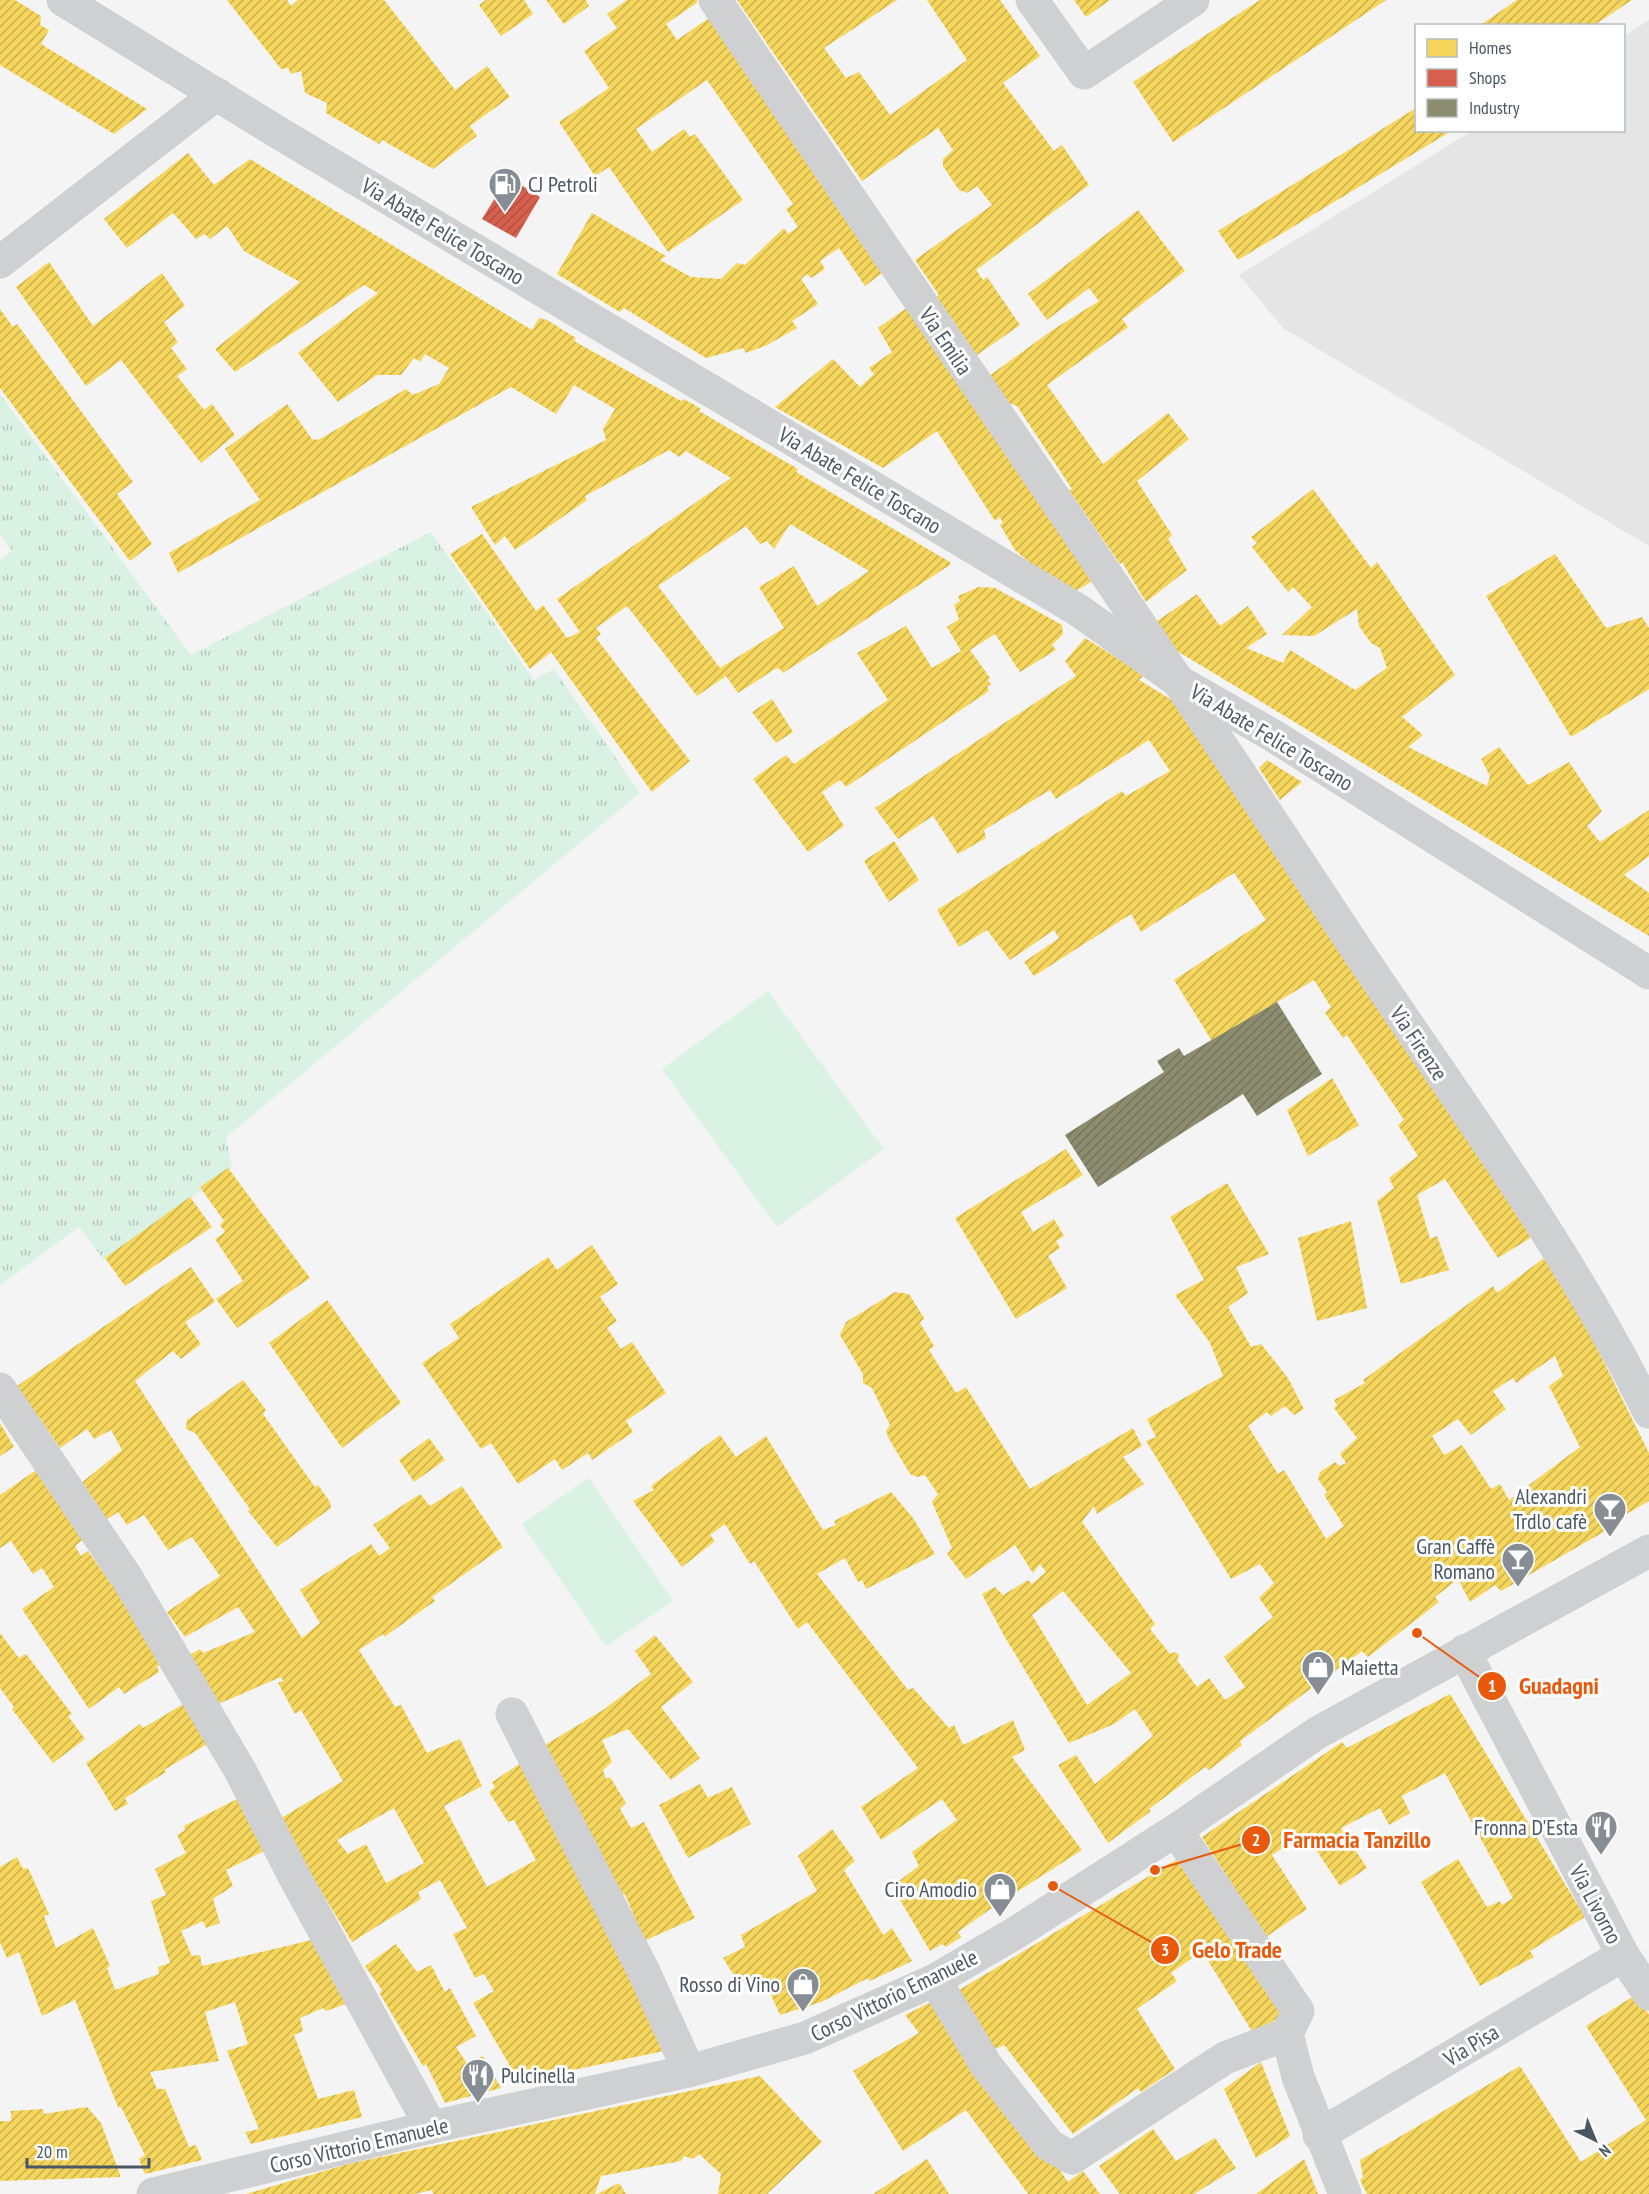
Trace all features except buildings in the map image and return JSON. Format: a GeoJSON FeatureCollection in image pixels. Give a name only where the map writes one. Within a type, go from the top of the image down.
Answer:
{"type":"FeatureCollection","features":[{"type":"Feature","properties":{"kind":"street","name":"Via Abate Felice Toscano"},"geometry":{"type":"LineString","coordinates":[[63,0],[1078,610],[1178,681],[1272,735],[1649,973]]}},
{"type":"Feature","properties":{"kind":"street","name":"Via Emilia"},"geometry":{"type":"LineString","coordinates":[[716,0],[1178,681]]}},
{"type":"Feature","properties":{"kind":"street"},"geometry":{"type":"LineString","coordinates":[[1032,0],[1084,73],[1193,0]]}},
{"type":"Feature","properties":{"kind":"street"},"geometry":{"type":"LineString","coordinates":[[0,262],[217,94]]}},
{"type":"Feature","properties":{"kind":"street","name":"Via Firenze"},"geometry":{"type":"LineString","coordinates":[[1178,681],[1560,1252],[1623,1359],[1649,1412]]}},
{"type":"Feature","properties":{"kind":"street"},"geometry":{"type":"LineString","coordinates":[[0,1389],[127,1578],[241,1772],[293,1874],[431,2127]]}},
{"type":"Feature","properties":{"kind":"street","name":"Corso Vittorio Emanuele"},"geometry":{"type":"LineString","coordinates":[[153,2194],[431,2127],[689,2071],[805,2038],[935,1980],[1017,1932],[1176,1830],[1317,1733],[1649,1551]]}},
{"type":"Feature","properties":{"kind":"street","name":"Via Livorno"},"geometry":{"type":"LineString","coordinates":[[1464,1651],[1623,1955],[1649,1994]]}},
{"type":"Feature","properties":{"kind":"street"},"geometry":{"type":"LineString","coordinates":[[512,1714],[644,1972],[689,2071]]}},
{"type":"Feature","properties":{"kind":"street"},"geometry":{"type":"LineString","coordinates":[[1176,1830],[1298,2011],[1287,2034],[1298,2077],[1319,2135],[1345,2194]]}},
{"type":"Feature","properties":{"kind":"street","name":"Via Pisa"},"geometry":{"type":"LineString","coordinates":[[1319,2135],[1623,1955]]}},
{"type":"Feature","properties":{"kind":"street"},"geometry":{"type":"LineString","coordinates":[[935,1980],[986,2065],[1049,2145],[1072,2158],[1225,2058],[1287,2034]]}},
{"type":"Feature","properties":{"kind":"shaded area"},"geometry":{"type":"Polygon","coordinates":[[[1649,20],[1649,546],[1283,328],[1239,275],[1470,132],[1625,132],[1625,35],[1649,20]]]}},
{"type":"Feature","properties":{"kind":"green space"},"geometry":{"type":"Polygon","coordinates":[[[0,394],[191,655],[431,532],[534,680],[554,669],[640,793],[226,1137],[232,1169],[104,1260],[79,1227],[0,1285],[0,560],[12,551],[0,534],[0,394]]]}},
{"type":"Feature","properties":{"kind":"green space"},"geometry":{"type":"Polygon","coordinates":[[[768,991],[884,1149],[777,1227],[662,1069],[768,991]]]}},
{"type":"Feature","properties":{"kind":"green space"},"geometry":{"type":"Polygon","coordinates":[[[589,1478],[673,1601],[606,1646],[522,1524],[589,1478]]]}},
{"type":"Feature","properties":{"kind":"place","name":"CJ Petroli"},"geometry":{"type":"Point","coordinates":[505,213]}},
{"type":"Feature","properties":{"kind":"place","name":"Alexandri Trdlo cafè"},"geometry":{"type":"Point","coordinates":[1610,1538]}},
{"type":"Feature","properties":{"kind":"place","name":"Gran Caffè Romano"},"geometry":{"type":"Point","coordinates":[1518,1588]}},
{"type":"Feature","properties":{"kind":"place","name":"Guadagni"},"geometry":{"type":"Point","coordinates":[1417,1633]}},
{"type":"Feature","properties":{"kind":"place","name":"Maietta"},"geometry":{"type":"Point","coordinates":[1318,1696]}},
{"type":"Feature","properties":{"kind":"place","name":"Fronna D'Esta"},"geometry":{"type":"Point","coordinates":[1601,1856]}},
{"type":"Feature","properties":{"kind":"place","name":"Farmacia Tanzillo"},"geometry":{"type":"Point","coordinates":[1155,1870]}},
{"type":"Feature","properties":{"kind":"place","name":"Gelo Trade"},"geometry":{"type":"Point","coordinates":[1053,1886]}},
{"type":"Feature","properties":{"kind":"place","name":"Ciro Amodio"},"geometry":{"type":"Point","coordinates":[1000,1918]}},
{"type":"Feature","properties":{"kind":"place","name":"Rosso di Vino"},"geometry":{"type":"Point","coordinates":[803,2013]}},
{"type":"Feature","properties":{"kind":"place","name":"Pulcinella"},"geometry":{"type":"Point","coordinates":[478,2104]}}]}
